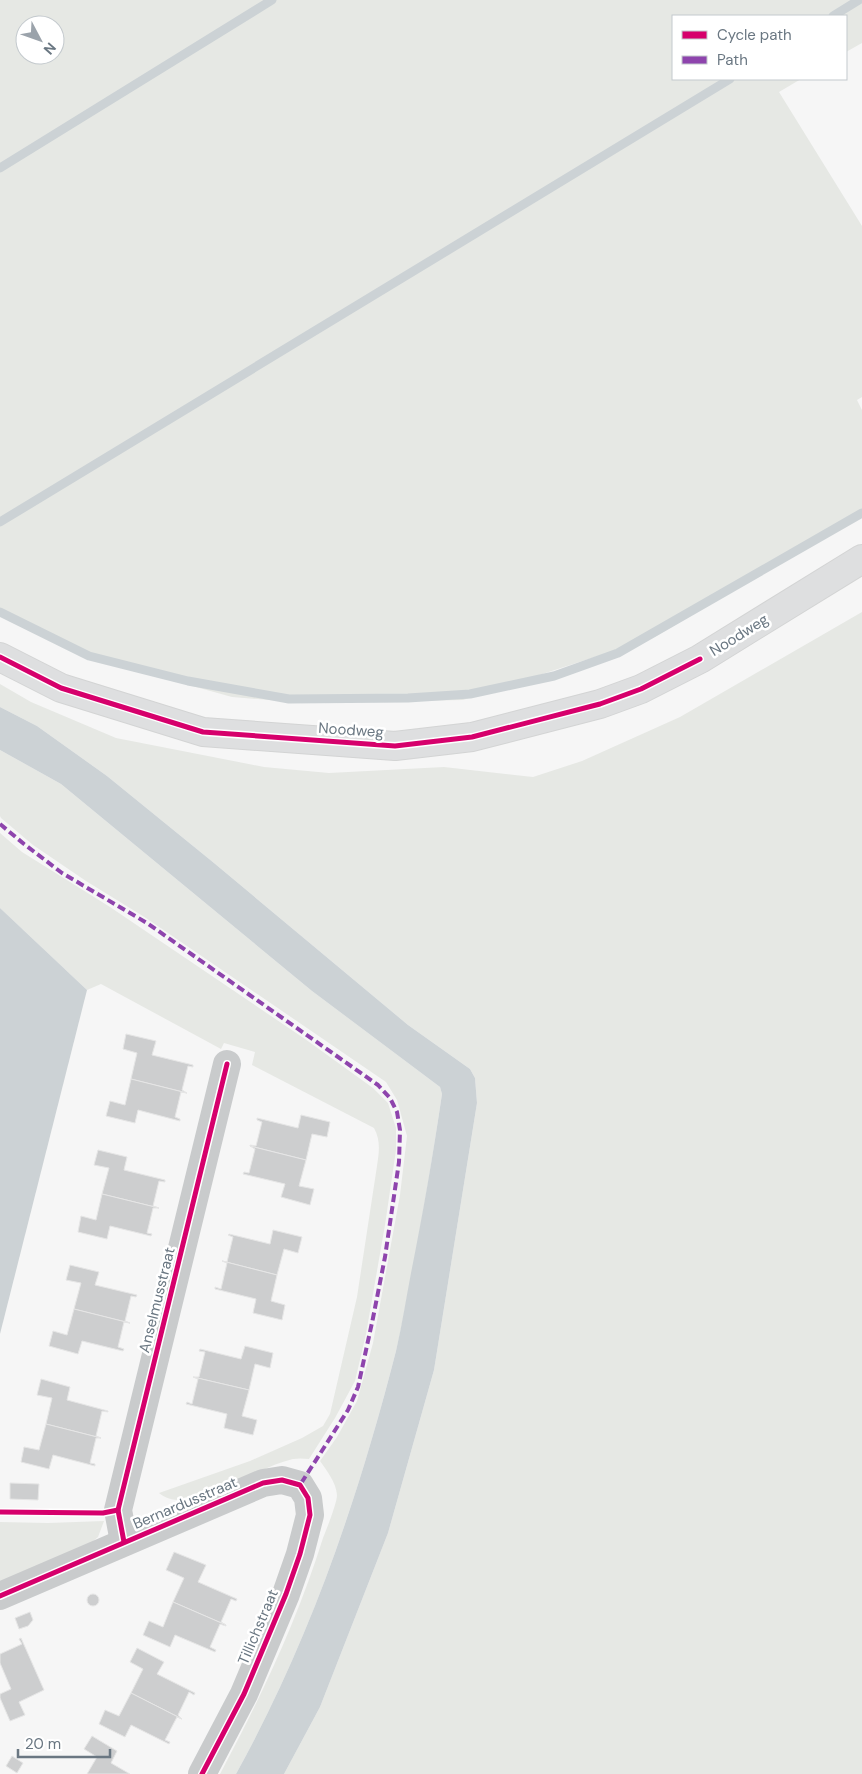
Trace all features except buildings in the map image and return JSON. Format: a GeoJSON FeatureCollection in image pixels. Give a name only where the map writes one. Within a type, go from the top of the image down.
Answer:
{"type":"FeatureCollection","features":[{"type":"Feature","properties":{"kind":"main road","name":"Noodweg"},"geometry":{"type":"LineString","coordinates":[[0,657],[61,688],[203,732],[395,746],[472,737],[600,704],[641,688],[700,659],[862,560]]}},
{"type":"Feature","properties":{"kind":"street","name":"Anselmusstraat"},"geometry":{"type":"LineString","coordinates":[[124,1542],[118,1510],[227,1064]]}},
{"type":"Feature","properties":{"kind":"street","name":"Bernardusstraat"},"geometry":{"type":"LineString","coordinates":[[0,1596],[264,1483],[282,1480],[300,1485]]}},
{"type":"Feature","properties":{"kind":"street","name":"Tillichstraat"},"geometry":{"type":"LineString","coordinates":[[202,1774],[244,1694],[286,1594],[300,1554],[310,1515],[308,1498],[300,1485]]}},
{"type":"Feature","properties":{"kind":"shaded area"},"geometry":{"type":"Polygon","coordinates":[[[0,0],[862,0],[862,43],[847,51],[847,15],[672,15],[672,80],[799,80],[779,92],[862,226],[862,397],[857,400],[862,410],[862,514],[653,638],[463,700],[308,703],[232,697],[142,672],[72,646],[0,614],[0,0]]]}},
{"type":"Feature","properties":{"kind":"shaded area"},"geometry":{"type":"Polygon","coordinates":[[[862,612],[862,1774],[284,1774],[320,1707],[388,1533],[434,1370],[477,1103],[475,1078],[470,1069],[408,1025],[107,776],[37,726],[0,707],[0,684],[31,702],[116,738],[264,767],[329,773],[444,767],[533,777],[582,761],[680,717],[862,612]]]}},
{"type":"Feature","properties":{"kind":"shaded area"},"geometry":{"type":"Polygon","coordinates":[[[0,707],[37,726],[107,776],[408,1025],[470,1069],[475,1078],[477,1103],[434,1370],[388,1533],[320,1707],[284,1774],[236,1774],[263,1723],[309,1620],[330,1568],[365,1461],[398,1341],[424,1206],[442,1094],[440,1087],[312,991],[61,784],[0,750],[0,707]]]}},
{"type":"Feature","properties":{"kind":"shaded area"},"geometry":{"type":"Polygon","coordinates":[[[0,750],[61,784],[312,991],[440,1087],[442,1094],[424,1208],[400,1333],[365,1461],[330,1568],[309,1620],[263,1723],[236,1774],[220,1774],[264,1687],[290,1629],[332,1516],[337,1495],[331,1477],[320,1461],[337,1437],[357,1401],[373,1343],[400,1195],[407,1136],[397,1100],[386,1082],[146,918],[33,845],[1,818],[0,750]]]}},
{"type":"Feature","properties":{"kind":"shaded area"},"geometry":{"type":"Polygon","coordinates":[[[0,833],[22,852],[110,907],[305,1039],[373,1088],[388,1103],[396,1128],[396,1150],[366,1334],[355,1381],[335,1418],[309,1459],[297,1458],[289,1460],[222,1489],[187,1500],[172,1499],[159,1493],[250,1461],[302,1438],[323,1426],[330,1414],[357,1297],[379,1147],[374,1128],[252,1065],[255,1052],[224,1043],[221,1049],[101,984],[87,990],[0,908],[0,833]]]}},
{"type":"Feature","properties":{"kind":"shaded area"},"geometry":{"type":"Polygon","coordinates":[[[0,908],[87,990],[0,1334],[0,908]]]}},
{"type":"Feature","properties":{"kind":"shaded area"},"geometry":{"type":"Polygon","coordinates":[[[104,1521],[98,1537],[86,1547],[0,1585],[0,1522],[104,1521]]]}},
{"type":"Feature","properties":{"kind":"waterway"},"geometry":{"type":"LineString","coordinates":[[0,168],[272,0]]}},
{"type":"Feature","properties":{"kind":"waterway"},"geometry":{"type":"LineString","coordinates":[[835,15],[859,0]]}},
{"type":"Feature","properties":{"kind":"waterway"},"geometry":{"type":"LineString","coordinates":[[0,522],[728,80]]}},
{"type":"Feature","properties":{"kind":"waterway"},"geometry":{"type":"LineString","coordinates":[[0,612],[89,656],[188,681],[289,699],[408,698],[470,694],[554,676],[618,653],[862,513]]}},
{"type":"Feature","properties":{"kind":"marked path"},"geometry":{"type":"LineString","coordinates":[[0,824],[62,873],[147,923],[378,1085],[390,1098],[397,1112],[400,1130],[399,1162],[385,1257],[358,1387],[348,1410],[300,1485]]}},
{"type":"Feature","properties":{"kind":"cycle path"},"geometry":{"type":"LineString","coordinates":[[0,657],[61,688],[203,732],[395,746],[472,737],[600,704],[641,689],[700,659]]}},
{"type":"Feature","properties":{"kind":"cycle path"},"geometry":{"type":"LineString","coordinates":[[124,1542],[118,1510],[227,1064]]}},
{"type":"Feature","properties":{"kind":"cycle path"},"geometry":{"type":"LineString","coordinates":[[0,1596],[263,1483],[282,1480],[300,1485],[308,1498],[310,1515],[300,1554],[286,1594],[244,1694],[202,1774]]}},
{"type":"Feature","properties":{"kind":"cycle path"},"geometry":{"type":"LineString","coordinates":[[0,1512],[103,1513],[118,1510]]}}]}
